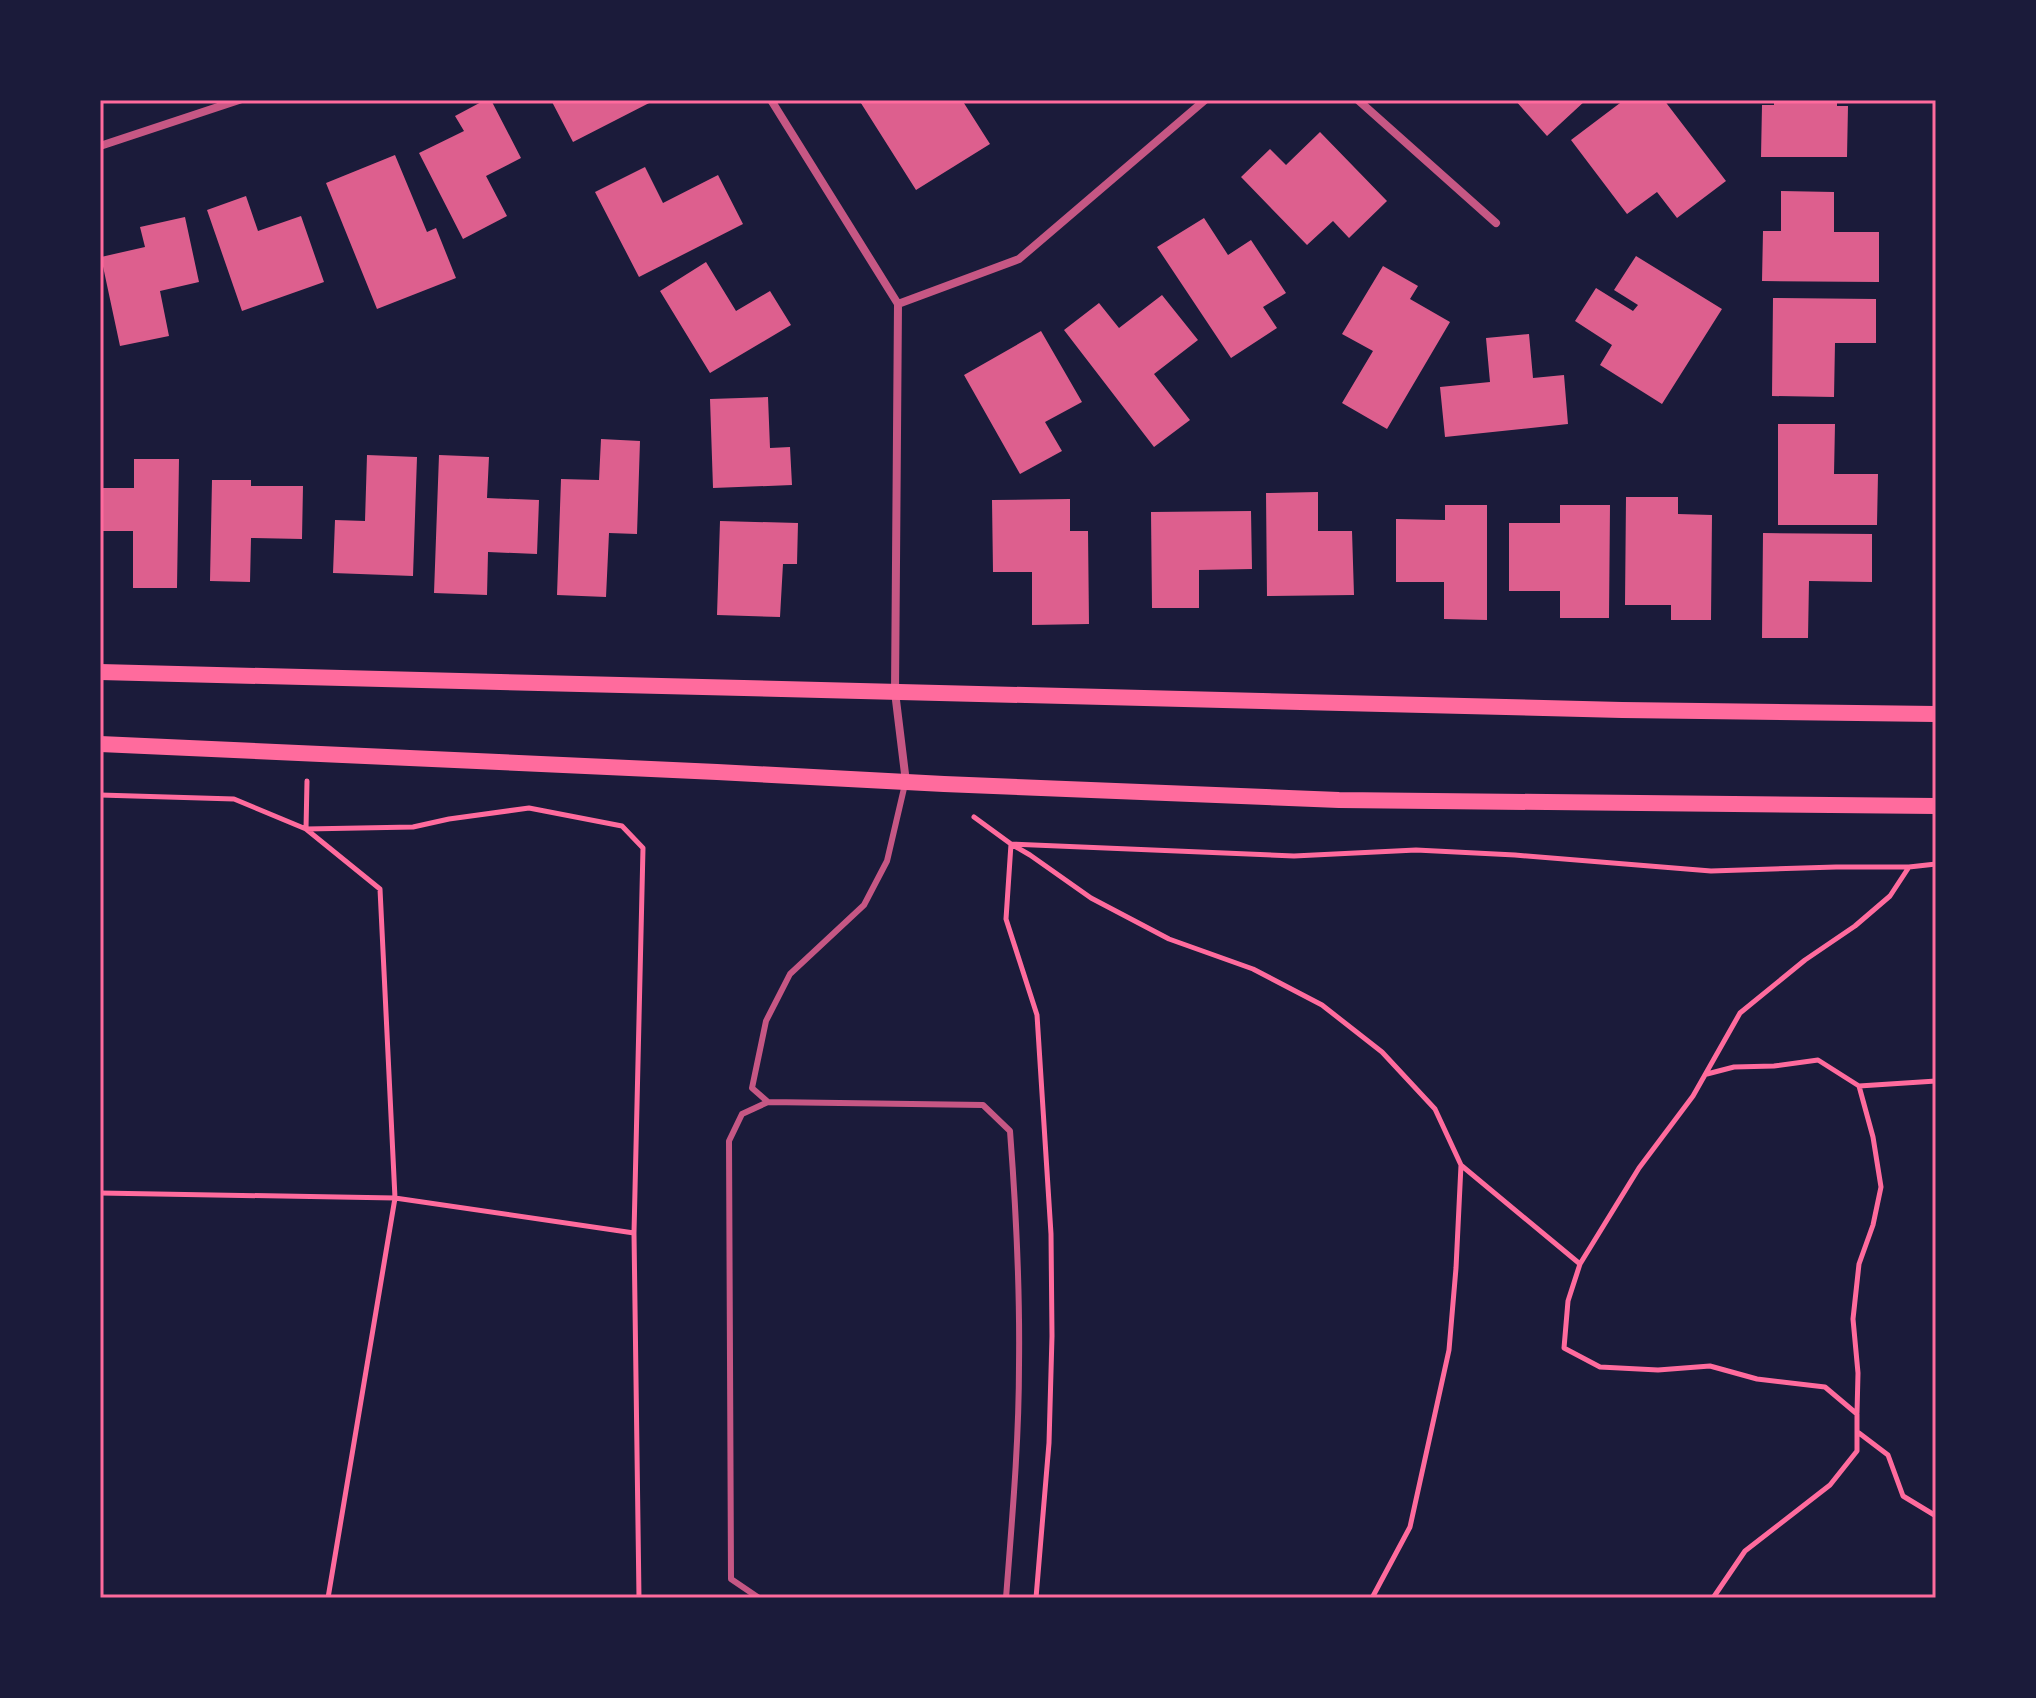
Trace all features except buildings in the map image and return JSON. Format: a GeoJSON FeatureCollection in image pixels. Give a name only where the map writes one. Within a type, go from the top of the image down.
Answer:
{"type":"FeatureCollection","features":[{"type":"Feature","properties":{"kind":"main road"},"geometry":{"type":"LineString","coordinates":[[100,672],[1622,710],[1936,714]]}},
{"type":"Feature","properties":{"kind":"main road"},"geometry":{"type":"LineString","coordinates":[[100,744],[1339,800],[1936,806]]}},
{"type":"Feature","properties":{"kind":"street"},"geometry":{"type":"LineString","coordinates":[[100,146],[239,100]]}},
{"type":"Feature","properties":{"kind":"street"},"geometry":{"type":"LineString","coordinates":[[771,100],[898,304],[895,692],[906,782]]}},
{"type":"Feature","properties":{"kind":"street"},"geometry":{"type":"LineString","coordinates":[[898,304],[1019,259],[1205,100]]}},
{"type":"Feature","properties":{"kind":"street"},"geometry":{"type":"LineString","coordinates":[[1358,100],[1496,223]]}},
{"type":"Feature","properties":{"kind":"lane"},"geometry":{"type":"LineString","coordinates":[[768,1102],[752,1088],[766,1021],[790,974],[864,905],[887,861],[906,782]]}},
{"type":"Feature","properties":{"kind":"lane"},"geometry":{"type":"LineString","coordinates":[[759,1598],[731,1579],[729,1141],[742,1114],[768,1102],[983,1105],[1010,1131],[1018,1241],[1019,1366],[1006,1598]]}},
{"type":"Feature","properties":{"kind":"path"},"geometry":{"type":"LineString","coordinates":[[306,829],[307,780]]}},
{"type":"Feature","properties":{"kind":"path"},"geometry":{"type":"LineString","coordinates":[[100,795],[234,799],[306,829],[380,889],[395,1198],[328,1598]]}},
{"type":"Feature","properties":{"kind":"path"},"geometry":{"type":"LineString","coordinates":[[306,829],[413,827],[529,808],[622,826],[643,848],[634,1233],[639,1598]]}},
{"type":"Feature","properties":{"kind":"path"},"geometry":{"type":"LineString","coordinates":[[974,817],[1091,898],[1169,939],[1253,969],[1322,1005],[1382,1052],[1435,1109],[1461,1165],[1580,1264]]}},
{"type":"Feature","properties":{"kind":"path"},"geometry":{"type":"LineString","coordinates":[[1011,844],[1294,856],[1416,850],[1711,871],[1936,864]]}},
{"type":"Feature","properties":{"kind":"path"},"geometry":{"type":"LineString","coordinates":[[1857,1414],[1825,1387],[1757,1379],[1710,1366],[1658,1370],[1600,1367],[1564,1348],[1568,1301],[1580,1264],[1639,1168],[1693,1096],[1740,1013],[1890,896],[1909,867]]}},
{"type":"Feature","properties":{"kind":"path"},"geometry":{"type":"LineString","coordinates":[[1706,1074],[1734,1067],[1818,1060],[1859,1086],[1936,1081]]}},
{"type":"Feature","properties":{"kind":"path"},"geometry":{"type":"LineString","coordinates":[[1713,1598],[1745,1551],[1830,1485],[1857,1451],[1858,1373],[1854,1306],[1859,1264],[1873,1225],[1881,1187],[1873,1137],[1859,1086]]}},
{"type":"Feature","properties":{"kind":"path"},"geometry":{"type":"LineString","coordinates":[[1372,1598],[1410,1527],[1449,1350],[1461,1165]]}},
{"type":"Feature","properties":{"kind":"path"},"geometry":{"type":"LineString","coordinates":[[100,1193],[395,1198],[634,1233]]}},
{"type":"Feature","properties":{"kind":"path"},"geometry":{"type":"LineString","coordinates":[[1858,1433],[1888,1455],[1903,1496],[1936,1516]]}}]}
